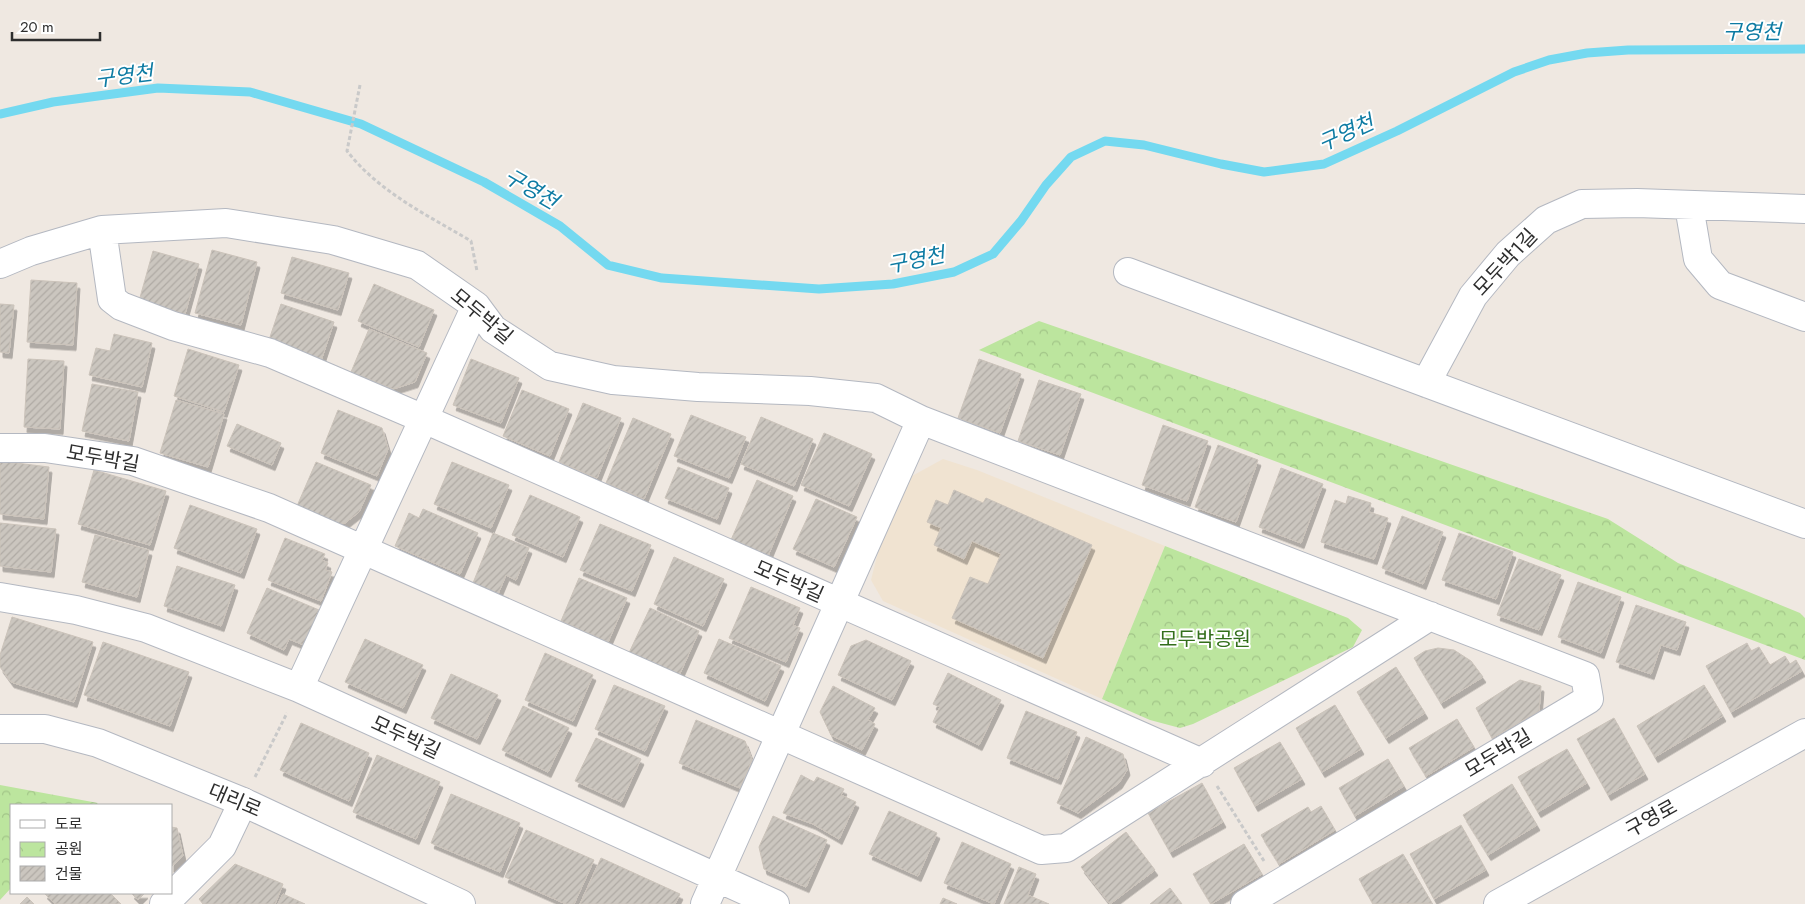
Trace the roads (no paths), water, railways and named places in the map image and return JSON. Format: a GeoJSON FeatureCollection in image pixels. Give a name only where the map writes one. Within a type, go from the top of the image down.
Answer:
{"type":"FeatureCollection","features":[{"type":"Feature","properties":{"kind":"street","name":"모두박1길"},"geometry":{"type":"LineString","coordinates":[[1426,383],[1473,296],[1508,254],[1546,220],[1582,204],[1637,203],[1805,209]]}},
{"type":"Feature","properties":{"kind":"street"},"geometry":{"type":"LineString","coordinates":[[1689,206],[1698,259],[1720,285],[1805,317]]}},
{"type":"Feature","properties":{"kind":"street","name":"모두박길"},"geometry":{"type":"LineString","coordinates":[[0,264],[31,251],[102,230],[226,223],[333,240],[417,266],[476,306],[493,329],[550,366],[613,380],[698,386],[810,390],[876,398],[921,420],[1585,676],[1589,699],[1245,904]]}},
{"type":"Feature","properties":{"kind":"street","name":"모두박길"},"geometry":{"type":"LineString","coordinates":[[102,230],[112,299],[121,306],[173,326],[270,353],[424,418],[1202,763]]}},
{"type":"Feature","properties":{"kind":"street"},"geometry":{"type":"LineString","coordinates":[[1128,272],[1805,524]]}},
{"type":"Feature","properties":{"kind":"street"},"geometry":{"type":"LineString","coordinates":[[299,688],[476,306]]}},
{"type":"Feature","properties":{"kind":"street","name":"모두박길"},"geometry":{"type":"LineString","coordinates":[[705,904],[921,420]]}},
{"type":"Feature","properties":{"kind":"street","name":"모두박길"},"geometry":{"type":"LineString","coordinates":[[0,448],[45,448],[133,460],[269,508],[782,733],[1041,850],[1066,848],[1430,616]]}},
{"type":"Feature","properties":{"kind":"street","name":"모두박길"},"geometry":{"type":"LineString","coordinates":[[0,597],[76,610],[146,628],[299,688],[774,904]]}},
{"type":"Feature","properties":{"kind":"street","name":"대리로"},"geometry":{"type":"LineString","coordinates":[[0,729],[45,729],[98,743],[243,802],[461,904]]}},
{"type":"Feature","properties":{"kind":"street","name":"구영로"},"geometry":{"type":"LineString","coordinates":[[1498,904],[1805,732]]}},
{"type":"Feature","properties":{"kind":"street"},"geometry":{"type":"LineString","coordinates":[[164,904],[222,846],[243,802]]}},
{"type":"Feature","properties":{"kind":"waterway","name":"구영천"},"geometry":{"type":"LineString","coordinates":[[0,114],[53,102],[158,88],[250,92],[361,124],[484,182],[560,226],[608,265],[662,278],[819,289],[893,284],[954,272],[993,254],[1021,221],[1046,185],[1071,157],[1105,141],[1144,145],[1221,164],[1264,172],[1324,164],[1397,131],[1514,72],[1549,60],[1587,53],[1628,50],[1805,49]]}},
{"type":"Feature","properties":{"kind":"park label","name":"모두박공원"},"geometry":{"type":"Point","coordinates":[1205,639]}}]}
